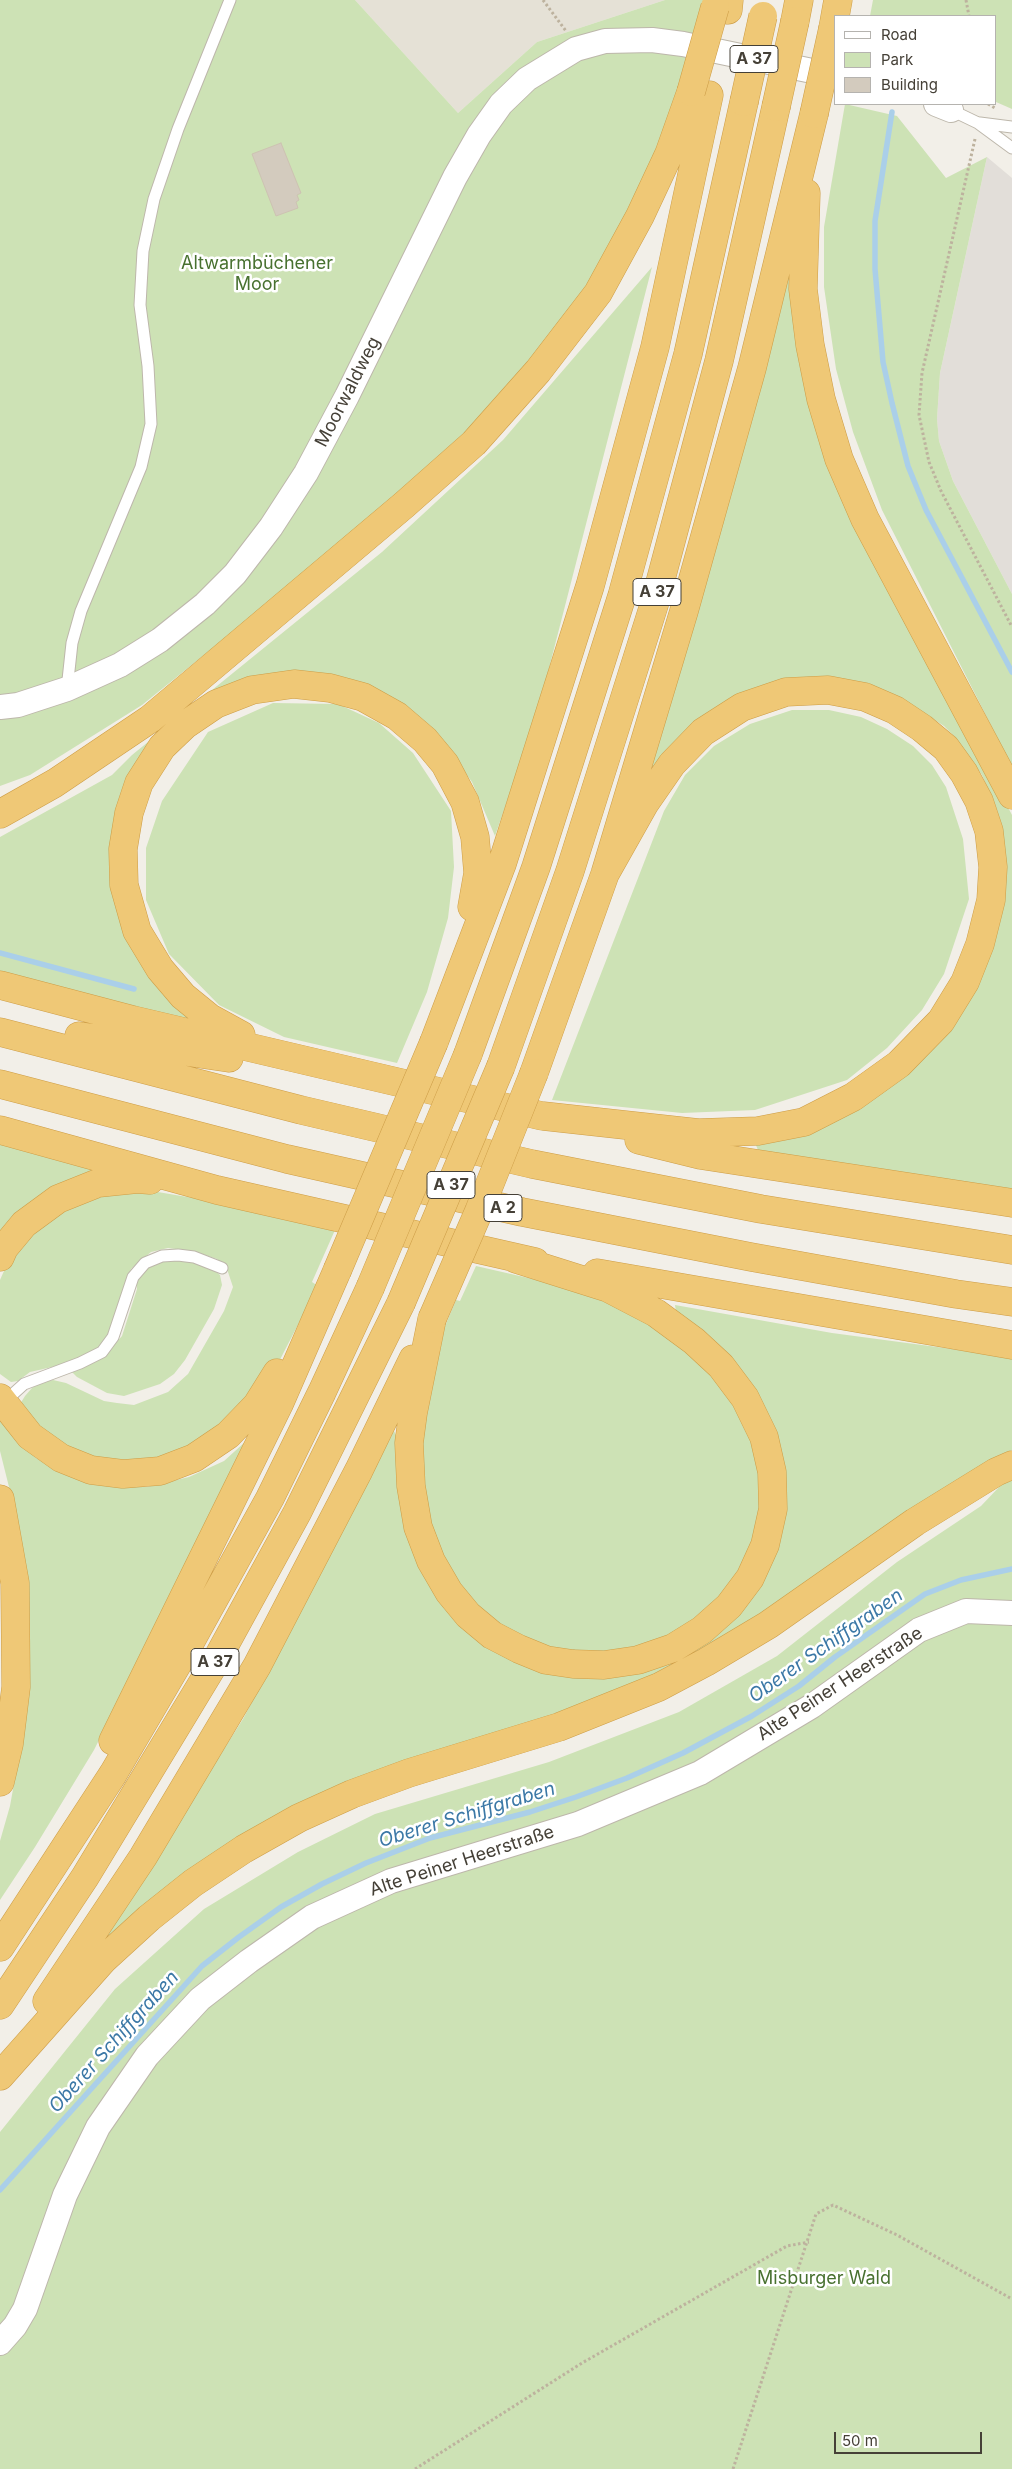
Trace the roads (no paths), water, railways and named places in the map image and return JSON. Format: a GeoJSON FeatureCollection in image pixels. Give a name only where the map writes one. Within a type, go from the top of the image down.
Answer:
{"type":"FeatureCollection","features":[{"type":"Feature","properties":{"kind":"highway"},"geometry":{"type":"LineString","coordinates":[[835,15],[838,0]]}},
{"type":"Feature","properties":{"kind":"highway"},"geometry":{"type":"LineString","coordinates":[[448,1000],[502,864],[590,586],[655,347],[700,94],[722,4]]}},
{"type":"Feature","properties":{"kind":"highway","name":"A 37"},"geometry":{"type":"LineString","coordinates":[[0,1947],[123,1757],[270,1498],[370,1288],[468,1054],[536,867],[622,596],[688,354],[764,8]]}},
{"type":"Feature","properties":{"kind":"highway","name":"A 37"},"geometry":{"type":"LineString","coordinates":[[0,2005],[86,1877],[217,1659],[297,1513],[401,1303],[500,1066],[570,871],[654,605],[719,361],[797,11]]}},
{"type":"Feature","properties":{"kind":"highway"},"geometry":{"type":"LineString","coordinates":[[0,2070],[143,1857],[258,1666],[359,1470],[432,1319],[479,1211],[534,1073],[605,874],[684,611],[752,368],[834,22]]}},
{"type":"Feature","properties":{"kind":"highway"},"geometry":{"type":"LineString","coordinates":[[0,814],[54,783],[150,719],[397,512],[474,443],[538,372],[598,292],[700,94]]}},
{"type":"Feature","properties":{"kind":"highway"},"geometry":{"type":"LineString","coordinates":[[811,125],[803,289],[810,345],[821,399],[839,459],[866,519],[1012,795]]}},
{"type":"Feature","properties":{"kind":"highway"},"geometry":{"type":"LineString","coordinates":[[56,1862],[126,1714],[276,1410],[434,1042],[448,1000],[470,920],[478,873],[475,837],[465,802],[445,764],[425,740],[397,716],[363,697],[330,688],[294,684],[252,690],[216,704],[185,725],[162,747],[140,783],[129,813],[123,849],[124,885],[137,930],[160,969],[183,996],[210,1018],[272,1051]]}},
{"type":"Feature","properties":{"kind":"highway"},"geometry":{"type":"LineString","coordinates":[[543,1116],[698,1133],[758,1131],[804,1122],[853,1097],[899,1064],[941,1021],[965,982],[980,944],[992,900],[993,867],[989,831],[979,801],[964,773],[946,748],[922,728],[895,710],[865,697],[828,690],[786,692],[742,707],[703,732],[672,764],[645,803],[605,874]]}},
{"type":"Feature","properties":{"kind":"highway"},"geometry":{"type":"LineString","coordinates":[[0,985],[133,1020],[272,1051],[700,1155],[1012,1203]]}},
{"type":"Feature","properties":{"kind":"highway"},"geometry":{"type":"LineString","coordinates":[[0,1024],[402,1082]]}},
{"type":"Feature","properties":{"kind":"highway"},"geometry":{"type":"LineString","coordinates":[[0,1032],[301,1110],[532,1164],[762,1209],[1012,1250]]}},
{"type":"Feature","properties":{"kind":"highway","name":"A 2"},"geometry":{"type":"LineString","coordinates":[[0,1084],[287,1159],[522,1212],[751,1258],[1012,1302]]}},
{"type":"Feature","properties":{"kind":"highway"},"geometry":{"type":"LineString","coordinates":[[0,1130],[217,1190],[516,1259],[1012,1345]]}},
{"type":"Feature","properties":{"kind":"highway"},"geometry":{"type":"LineString","coordinates":[[0,1257],[4,1248],[24,1224],[58,1199],[98,1183],[136,1178],[217,1190]]}},
{"type":"Feature","properties":{"kind":"highway"},"geometry":{"type":"LineString","coordinates":[[432,1319],[412,1413],[409,1443],[411,1486],[418,1527],[431,1561],[449,1592],[468,1615],[492,1635],[519,1649],[546,1660],[572,1664],[604,1665],[638,1660],[673,1648],[702,1630],[729,1606],[750,1578],[765,1545],[773,1509],[772,1472],[764,1437],[745,1398],[721,1366],[694,1341],[656,1313],[608,1288],[516,1259]]}},
{"type":"Feature","properties":{"kind":"highway"},"geometry":{"type":"LineString","coordinates":[[1,1400],[30,1436],[61,1458],[91,1470],[115,1473],[160,1471],[194,1458],[228,1436],[257,1405],[323,1303]]}},
{"type":"Feature","properties":{"kind":"highway"},"geometry":{"type":"LineString","coordinates":[[0,2076],[102,1960],[171,1901],[244,1849],[299,1818],[352,1794],[409,1773],[559,1727],[659,1687],[706,1662],[768,1625],[916,1522],[996,1472],[1012,1465]]}},
{"type":"Feature","properties":{"kind":"highway"},"geometry":{"type":"LineString","coordinates":[[0,1500],[15,1583],[16,1687],[9,1744],[0,1782]]}},
{"type":"Feature","properties":{"kind":"street","name":"Moorwaldweg"},"geometry":{"type":"LineString","coordinates":[[0,707],[18,705],[67,689],[120,665],[160,640],[205,604],[235,574],[271,527],[306,473],[347,396],[455,178],[480,135],[502,104],[527,79],[576,49],[605,41],[652,40],[684,44],[834,76]]}},
{"type":"Feature","properties":{"kind":"street","name":"Alte Peiner Heerstraße"},"geometry":{"type":"LineString","coordinates":[[0,2343],[15,2326],[25,2309],[65,2195],[98,2127],[147,2056],[200,1999],[250,1961],[312,1917],[391,1881],[578,1824],[700,1773],[812,1706],[919,1630],[966,1611],[1012,1613]]}},
{"type":"Feature","properties":{"kind":"lane"},"geometry":{"type":"LineString","coordinates":[[67,689],[72,643],[81,611],[141,467],[151,424],[148,366],[140,305],[143,251],[154,199],[178,129],[230,0]]}},
{"type":"Feature","properties":{"kind":"lane"},"geometry":{"type":"LineString","coordinates":[[944,107],[978,122],[1012,148]]}},
{"type":"Feature","properties":{"kind":"lane"},"geometry":{"type":"LineString","coordinates":[[978,122],[1012,126]]}},
{"type":"Feature","properties":{"kind":"lane"},"geometry":{"type":"LineString","coordinates":[[1,1400],[24,1384],[80,1363],[102,1352],[113,1337],[132,1277],[145,1263],[162,1256],[178,1255],[194,1257],[222,1268]]}},
{"type":"Feature","properties":{"kind":"waterway"},"geometry":{"type":"LineString","coordinates":[[892,112],[875,221],[875,269],[883,362],[908,466],[926,510],[1012,672]]}},
{"type":"Feature","properties":{"kind":"waterway"},"geometry":{"type":"LineString","coordinates":[[0,953],[134,989]]}},
{"type":"Feature","properties":{"kind":"waterway","name":"Oberer Schiffgraben"},"geometry":{"type":"LineString","coordinates":[[0,2190],[202,1966],[281,1907],[322,1884],[366,1863],[430,1838],[530,1812],[576,1797],[627,1778],[683,1753],[752,1716],[799,1686],[835,1657],[925,1594],[961,1580],[1012,1569]]}},
{"type":"Feature","properties":{"kind":"park label","name":"Altwarmbüchener Moor"},"geometry":{"type":"Point","coordinates":[257,274]}},
{"type":"Feature","properties":{"kind":"park label","name":"Misburger Wald"},"geometry":{"type":"Point","coordinates":[824,2279]}}]}
